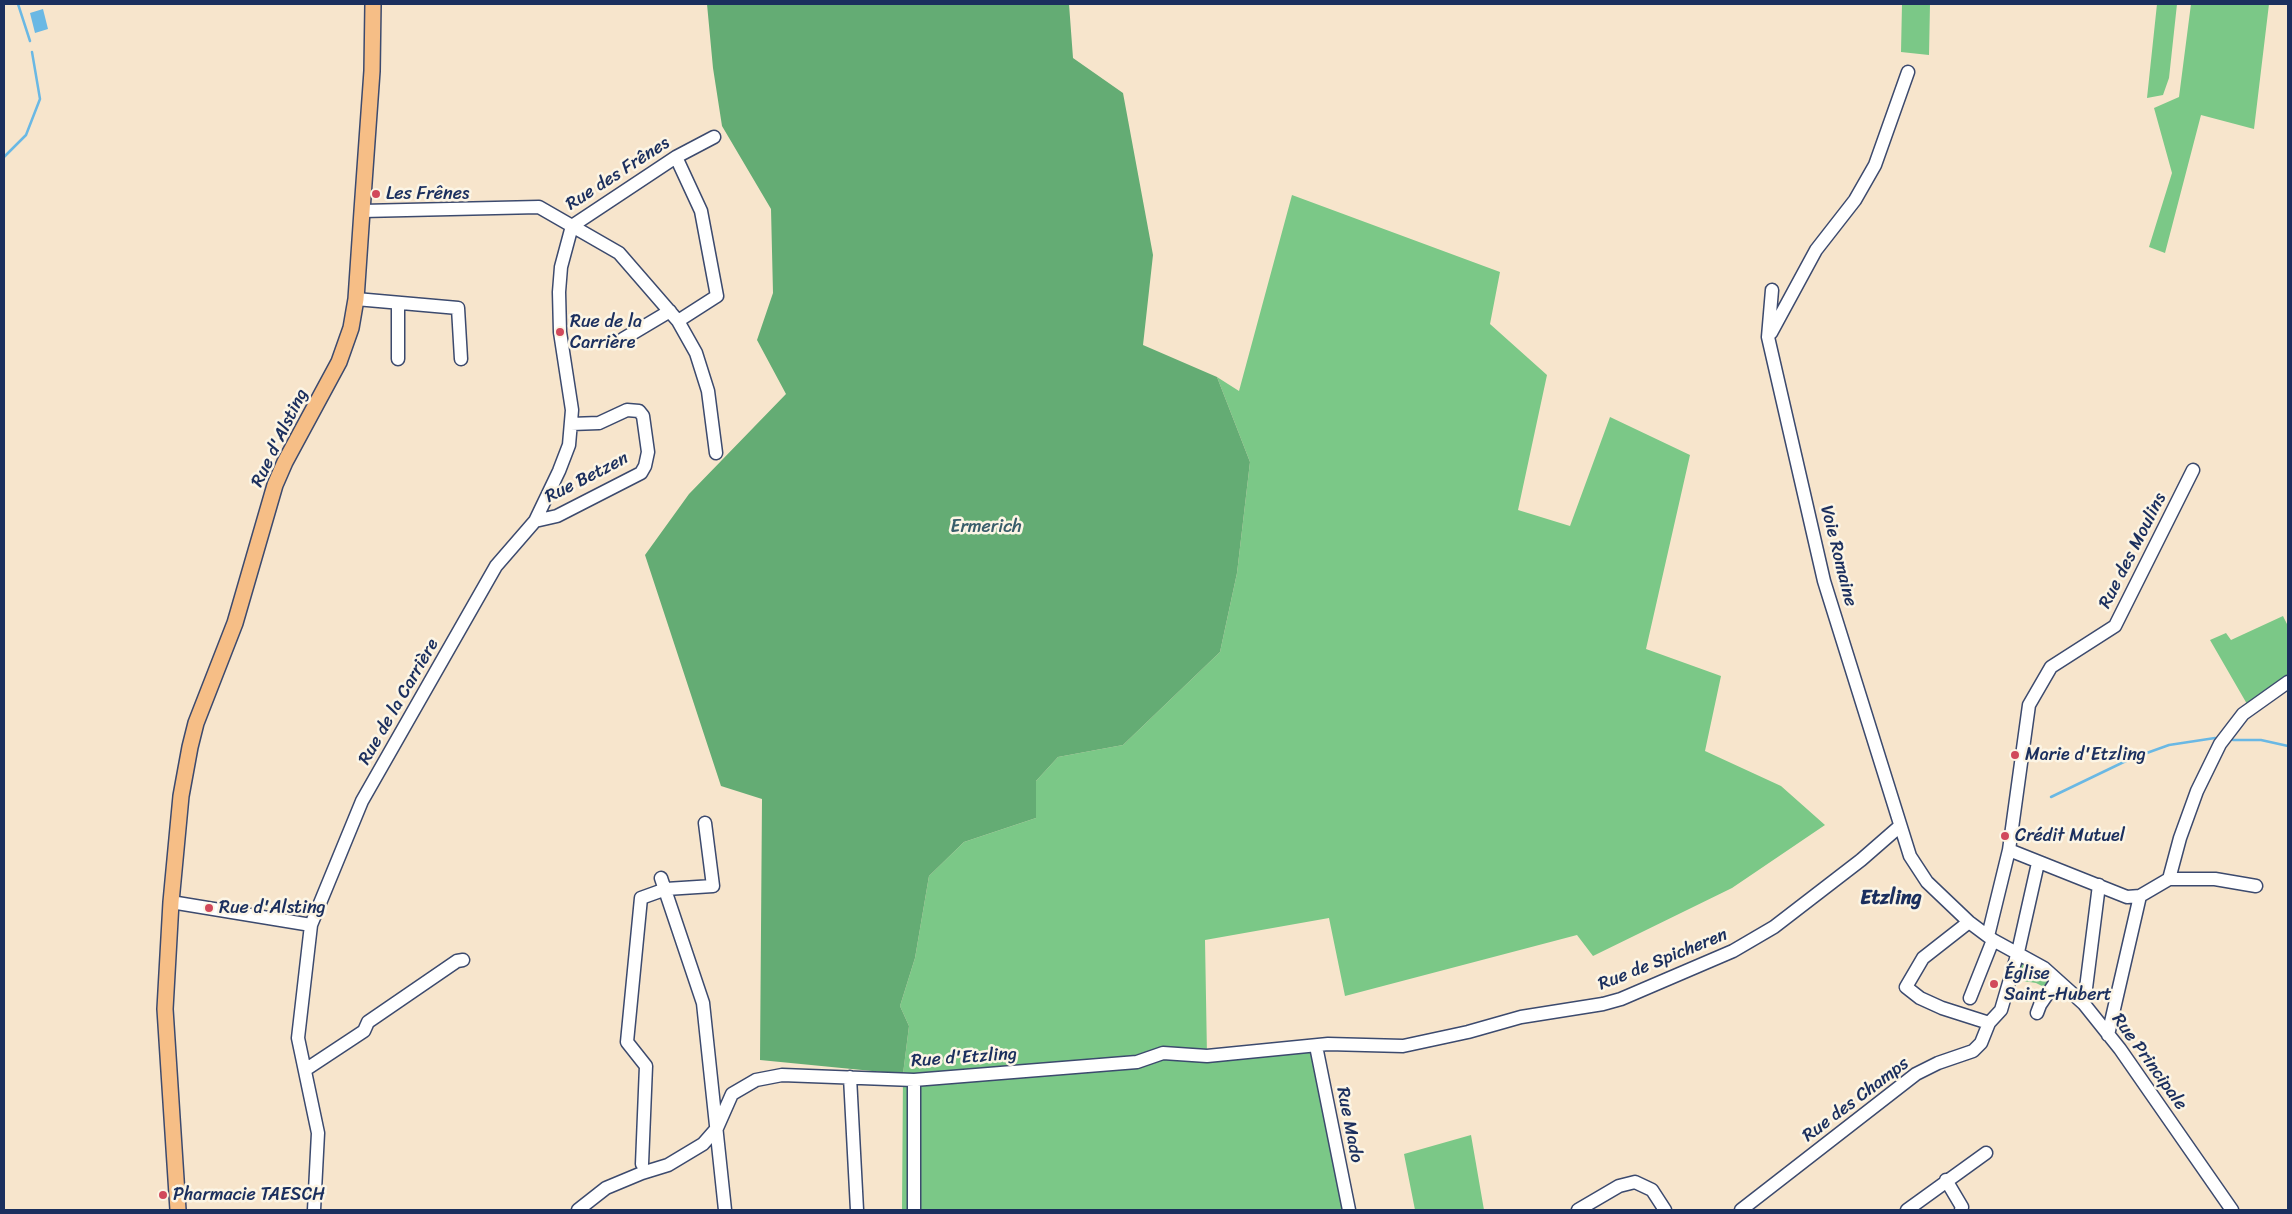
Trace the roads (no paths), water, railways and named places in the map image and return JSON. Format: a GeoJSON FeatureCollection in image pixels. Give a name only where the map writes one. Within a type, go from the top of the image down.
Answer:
{"type":"FeatureCollection","features":[{"type":"Feature","properties":{"kind":"main road","name":"Rue d'Alsting"},"geometry":{"type":"LineString","coordinates":[[178,1210],[165,992],[181,796],[196,723],[235,623],[275,485],[285,462],[339,362],[351,328],[356,299],[372,71],[373,4]]}},
{"type":"Feature","properties":{"kind":"street"},"geometry":{"type":"LineString","coordinates":[[1768,337],[1816,250],[1855,200],[1875,165],[1908,72]]}},
{"type":"Feature","properties":{"kind":"street","name":"Rue des Frênes"},"geometry":{"type":"LineString","coordinates":[[362,211],[539,207],[572,226],[676,157],[714,137]]}},
{"type":"Feature","properties":{"kind":"street"},"geometry":{"type":"LineString","coordinates":[[622,339],[717,296],[701,211],[676,157]]}},
{"type":"Feature","properties":{"kind":"street"},"geometry":{"type":"LineString","coordinates":[[572,226],[619,253],[674,316],[696,353],[708,391],[716,453]]}},
{"type":"Feature","properties":{"kind":"street","name":"Rue de la Carrière"},"geometry":{"type":"LineString","coordinates":[[314,1210],[318,1133],[298,1038],[310,925],[362,801],[496,566],[535,521],[560,472],[569,445],[572,410],[560,332],[559,292],[561,267],[572,226]]}},
{"type":"Feature","properties":{"kind":"street","name":"Voie Romaine"},"geometry":{"type":"LineString","coordinates":[[1772,290],[1768,337],[1824,582],[1900,826]]}},
{"type":"Feature","properties":{"kind":"street"},"geometry":{"type":"LineString","coordinates":[[356,299],[458,308],[461,359]]}},
{"type":"Feature","properties":{"kind":"street"},"geometry":{"type":"LineString","coordinates":[[398,304],[398,359]]}},
{"type":"Feature","properties":{"kind":"street","name":"Rue Betzen"},"geometry":{"type":"LineString","coordinates":[[535,521],[557,516],[641,474],[645,466],[648,452],[644,416],[639,411],[627,410],[599,423],[571,424]]}},
{"type":"Feature","properties":{"kind":"street","name":"Rue des Moulins"},"geometry":{"type":"LineString","coordinates":[[1970,998],[1991,938],[2009,850],[2029,705],[2051,667],[2115,626],[2193,470]]}},
{"type":"Feature","properties":{"kind":"street"},"geometry":{"type":"LineString","coordinates":[[2168,879],[2197,791],[2220,744],[2243,714],[2288,682]]}},
{"type":"Feature","properties":{"kind":"street"},"geometry":{"type":"LineString","coordinates":[[642,1164],[646,1066],[627,1042],[642,898],[664,884],[713,886],[705,824]]}},
{"type":"Feature","properties":{"kind":"street","name":"Rue Principale"},"geometry":{"type":"LineString","coordinates":[[1900,826],[1910,856],[1927,882],[1969,922],[1991,938],[2044,968],[2084,1004],[2120,1049],[2230,1210]]}},
{"type":"Feature","properties":{"kind":"street","name":"Rue de Spicheren"},"geometry":{"type":"LineString","coordinates":[[1403,1046],[1468,1032],[1521,1017],[1603,1004],[1621,999],[1733,951],[1774,927],[1861,860],[1900,826]]}},
{"type":"Feature","properties":{"kind":"street"},"geometry":{"type":"LineString","coordinates":[[2009,850],[2127,897],[2140,896],[2168,879],[2215,879],[2256,886]]}},
{"type":"Feature","properties":{"kind":"street","name":"Rue des Champs"},"geometry":{"type":"LineString","coordinates":[[1741,1210],[1916,1074],[1938,1062],[1973,1051],[1981,1043],[1989,1023],[2001,1010],[2018,952],[2038,863]]}},
{"type":"Feature","properties":{"kind":"street"},"geometry":{"type":"LineString","coordinates":[[664,884],[703,1003],[725,1210]]}},
{"type":"Feature","properties":{"kind":"street"},"geometry":{"type":"LineString","coordinates":[[2084,1004],[2098,885]]}},
{"type":"Feature","properties":{"kind":"street"},"geometry":{"type":"LineString","coordinates":[[2108,1035],[2140,896]]}},
{"type":"Feature","properties":{"kind":"street"},"geometry":{"type":"LineString","coordinates":[[171,902],[310,925]]}},
{"type":"Feature","properties":{"kind":"street"},"geometry":{"type":"LineString","coordinates":[[1969,922],[1923,958],[1906,987],[1920,998],[1942,1008],[1989,1023]]}},
{"type":"Feature","properties":{"kind":"street"},"geometry":{"type":"LineString","coordinates":[[305,1070],[364,1031],[368,1022],[457,961],[463,960]]}},
{"type":"Feature","properties":{"kind":"street"},"geometry":{"type":"LineString","coordinates":[[2038,1013],[2040,1005],[2057,980]]}},
{"type":"Feature","properties":{"kind":"street","name":"Rue d'Etzling"},"geometry":{"type":"LineString","coordinates":[[578,1210],[606,1188],[642,1173],[668,1165],[703,1144],[717,1128],[732,1094],[756,1080],[782,1075],[914,1080],[1137,1062],[1163,1052],[1207,1056],[1316,1046],[1403,1046]]}},
{"type":"Feature","properties":{"kind":"street","name":"Rue Mado"},"geometry":{"type":"LineString","coordinates":[[1316,1046],[1349,1210]]}},
{"type":"Feature","properties":{"kind":"street"},"geometry":{"type":"LineString","coordinates":[[850,1077],[857,1210]]}},
{"type":"Feature","properties":{"kind":"street"},"geometry":{"type":"LineString","coordinates":[[914,1080],[914,1210]]}},
{"type":"Feature","properties":{"kind":"street"},"geometry":{"type":"LineString","coordinates":[[1907,1210],[1946,1180],[1986,1154]]}},
{"type":"Feature","properties":{"kind":"street"},"geometry":{"type":"LineString","coordinates":[[1946,1180],[1962,1210]]}},
{"type":"Feature","properties":{"kind":"street"},"geometry":{"type":"LineString","coordinates":[[1578,1210],[1619,1186],[1635,1182],[1652,1190],[1665,1210]]}},
{"type":"Feature","properties":{"kind":"water"},"geometry":{"type":"Polygon","coordinates":[[[43,9],[48,29],[35,33],[30,13],[43,9]]]}},
{"type":"Feature","properties":{"kind":"waterway"},"geometry":{"type":"LineString","coordinates":[[18,4],[30,41]]}},
{"type":"Feature","properties":{"kind":"waterway"},"geometry":{"type":"LineString","coordinates":[[4,157],[26,135],[40,99],[32,52]]}},
{"type":"Feature","properties":{"kind":"waterway"},"geometry":{"type":"LineString","coordinates":[[2051,797],[2130,759],[2169,745],[2215,738]]}},
{"type":"Feature","properties":{"kind":"waterway"},"geometry":{"type":"LineString","coordinates":[[2233,740],[2261,740],[2288,746]]}},
{"type":"Feature","properties":{"kind":"place","name":"Les Frênes"},"geometry":{"type":"Point","coordinates":[376,194]}},
{"type":"Feature","properties":{"kind":"place","name":"Rue de la Carrière"},"geometry":{"type":"Point","coordinates":[560,332]}},
{"type":"Feature","properties":{"kind":"place","name":"Marie d'Etzling"},"geometry":{"type":"Point","coordinates":[2015,755]}},
{"type":"Feature","properties":{"kind":"place","name":"Crédit Mutuel"},"geometry":{"type":"Point","coordinates":[2005,836]}},
{"type":"Feature","properties":{"kind":"place","name":"Rue d'Alsting"},"geometry":{"type":"Point","coordinates":[209,908]}},
{"type":"Feature","properties":{"kind":"place","name":"Église Saint-Hubert"},"geometry":{"type":"Point","coordinates":[1994,984]}},
{"type":"Feature","properties":{"kind":"place","name":"Pharmacie TAESCH"},"geometry":{"type":"Point","coordinates":[163,1195]}},
{"type":"Feature","properties":{"kind":"district","name":"Etzling"},"geometry":{"type":"Point","coordinates":[1891,899]}},
{"type":"Feature","properties":{"kind":"park label","name":"Ermerich"},"geometry":{"type":"Point","coordinates":[986,527]}}]}
